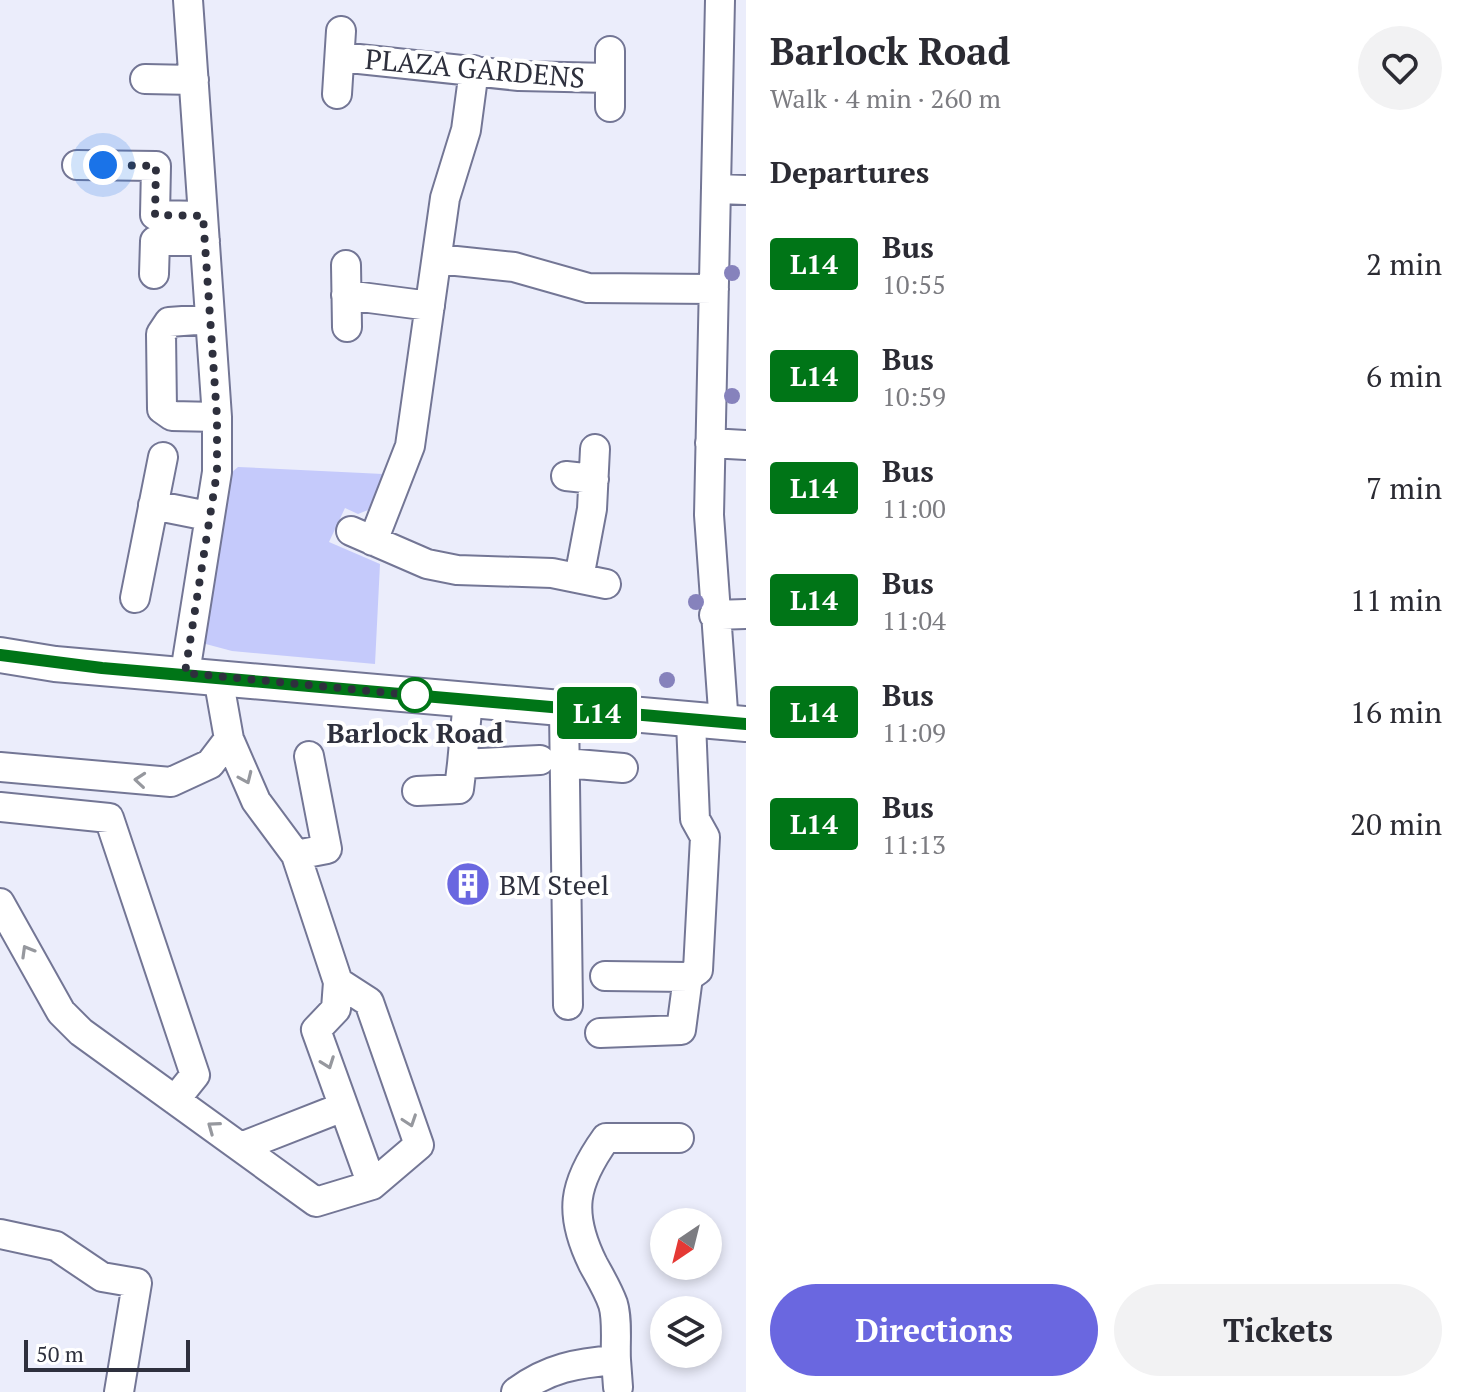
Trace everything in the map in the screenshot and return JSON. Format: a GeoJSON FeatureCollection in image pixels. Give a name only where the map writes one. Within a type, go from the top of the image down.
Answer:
{"type":"FeatureCollection","features":[{"type":"Feature","properties":{"kind":"main road"},"geometry":{"type":"LineString","coordinates":[[1,661],[201,675],[720,724]]}},
{"type":"Feature","properties":{"kind":"street"},"geometry":{"type":"LineString","coordinates":[[188,0],[217,417],[217,472],[208,516],[201,675],[256,801],[296,855],[338,982],[336,1009],[316,1030],[372,1185]]}},
{"type":"Feature","properties":{"kind":"street"},"geometry":{"type":"LineString","coordinates":[[605,976],[688,977],[698,970],[705,837],[695,819],[720,724],[709,515],[720,0]]}},
{"type":"Feature","properties":{"kind":"street","name":"PLAZA GARDENS"},"geometry":{"type":"LineString","coordinates":[[337,94],[340,44],[519,76],[610,65],[610,107]]}},
{"type":"Feature","properties":{"kind":"street"},"geometry":{"type":"LineString","coordinates":[[474,70],[466,130],[445,198],[410,446],[362,536],[427,564],[457,570],[552,573],[606,584]]}},
{"type":"Feature","properties":{"kind":"street"},"geometry":{"type":"LineString","coordinates":[[145,79],[194,80]]}},
{"type":"Feature","properties":{"kind":"street"},"geometry":{"type":"LineString","coordinates":[[77,165],[156,166],[155,215],[204,228]]}},
{"type":"Feature","properties":{"kind":"street"},"geometry":{"type":"LineString","coordinates":[[716,189],[746,190]]}},
{"type":"Feature","properties":{"kind":"street"},"geometry":{"type":"LineString","coordinates":[[154,274],[155,241],[204,228]]}},
{"type":"Feature","properties":{"kind":"street"},"geometry":{"type":"LineString","coordinates":[[437,259],[514,267],[588,288],[714,289]]}},
{"type":"Feature","properties":{"kind":"street"},"geometry":{"type":"LineString","coordinates":[[346,265],[347,327]]}},
{"type":"Feature","properties":{"kind":"street"},"geometry":{"type":"LineString","coordinates":[[346,295],[430,306]]}},
{"type":"Feature","properties":{"kind":"street"},"geometry":{"type":"LineString","coordinates":[[210,319],[169,322],[161,334],[162,409],[172,416],[217,417]]}},
{"type":"Feature","properties":{"kind":"street"},"geometry":{"type":"LineString","coordinates":[[710,443],[746,445]]}},
{"type":"Feature","properties":{"kind":"street"},"geometry":{"type":"LineString","coordinates":[[579,578],[592,509],[595,449]]}},
{"type":"Feature","properties":{"kind":"street"},"geometry":{"type":"LineString","coordinates":[[135,598],[163,457]]}},
{"type":"Feature","properties":{"kind":"street"},"geometry":{"type":"LineString","coordinates":[[566,476],[594,479]]}},
{"type":"Feature","properties":{"kind":"street"},"geometry":{"type":"LineString","coordinates":[[153,505],[208,516]]}},
{"type":"Feature","properties":{"kind":"street"},"geometry":{"type":"LineString","coordinates":[[714,615],[746,614]]}},
{"type":"Feature","properties":{"kind":"street"},"geometry":{"type":"LineString","coordinates":[[417,791],[459,789],[468,700]]}},
{"type":"Feature","properties":{"kind":"street"},"geometry":{"type":"LineString","coordinates":[[564,710],[552,762],[568,1005]]}},
{"type":"Feature","properties":{"kind":"street"},"geometry":{"type":"LineString","coordinates":[[0,767],[171,782],[210,764],[229,739]]}},
{"type":"Feature","properties":{"kind":"street"},"geometry":{"type":"LineString","coordinates":[[296,855],[327,849],[309,756]]}},
{"type":"Feature","properties":{"kind":"street"},"geometry":{"type":"LineString","coordinates":[[462,764],[552,762],[623,768]]}},
{"type":"Feature","properties":{"kind":"street"},"geometry":{"type":"LineString","coordinates":[[0,807],[109,818],[195,1075],[175,1100]]}},
{"type":"Feature","properties":{"kind":"street"},"geometry":{"type":"LineString","coordinates":[[0,903],[61,1012],[81,1032],[316,1202],[372,1185],[419,1145],[369,1002],[338,982]]}},
{"type":"Feature","properties":{"kind":"street"},"geometry":{"type":"LineString","coordinates":[[600,1033],[681,1030],[688,977]]}},
{"type":"Feature","properties":{"kind":"street"},"geometry":{"type":"LineString","coordinates":[[241,1147],[343,1107]]}},
{"type":"Feature","properties":{"kind":"street"},"geometry":{"type":"LineString","coordinates":[[516,1392],[538,1376],[572,1363],[617,1374],[613,1305],[583,1243],[578,1221],[577,1193],[583,1170],[606,1138],[679,1138]]}},
{"type":"Feature","properties":{"kind":"street"},"geometry":{"type":"LineString","coordinates":[[0,1234],[56,1246],[102,1277],[137,1283],[119,1392]]}},
{"type":"Feature","properties":{"kind":"shaded area"},"geometry":{"type":"Polygon","coordinates":[[[238,467],[383,474],[368,510],[358,514],[345,508],[329,542],[380,564],[375,664],[232,651],[202,643],[205,604],[231,473],[238,467]]]}},
{"type":"Feature","properties":{"kind":"bus line","name":"L14"},"geometry":{"type":"LineString","coordinates":[[0,655],[55,664],[185,673],[724,725],[746,724]]}},
{"type":"Feature","properties":{"kind":"place","name":"Barlock Road"},"geometry":{"type":"Point","coordinates":[415,695]}},
{"type":"Feature","properties":{"kind":"place","name":"BM Steel"},"geometry":{"type":"Point","coordinates":[468,884]}},
{"type":"Feature","properties":{"kind":"route"},"geometry":{"type":"LineString","coordinates":[[103,165],[156,166],[155,215],[203,216],[217,417],[217,472],[195,588],[185,673],[421,696],[415,695]]}}]}
